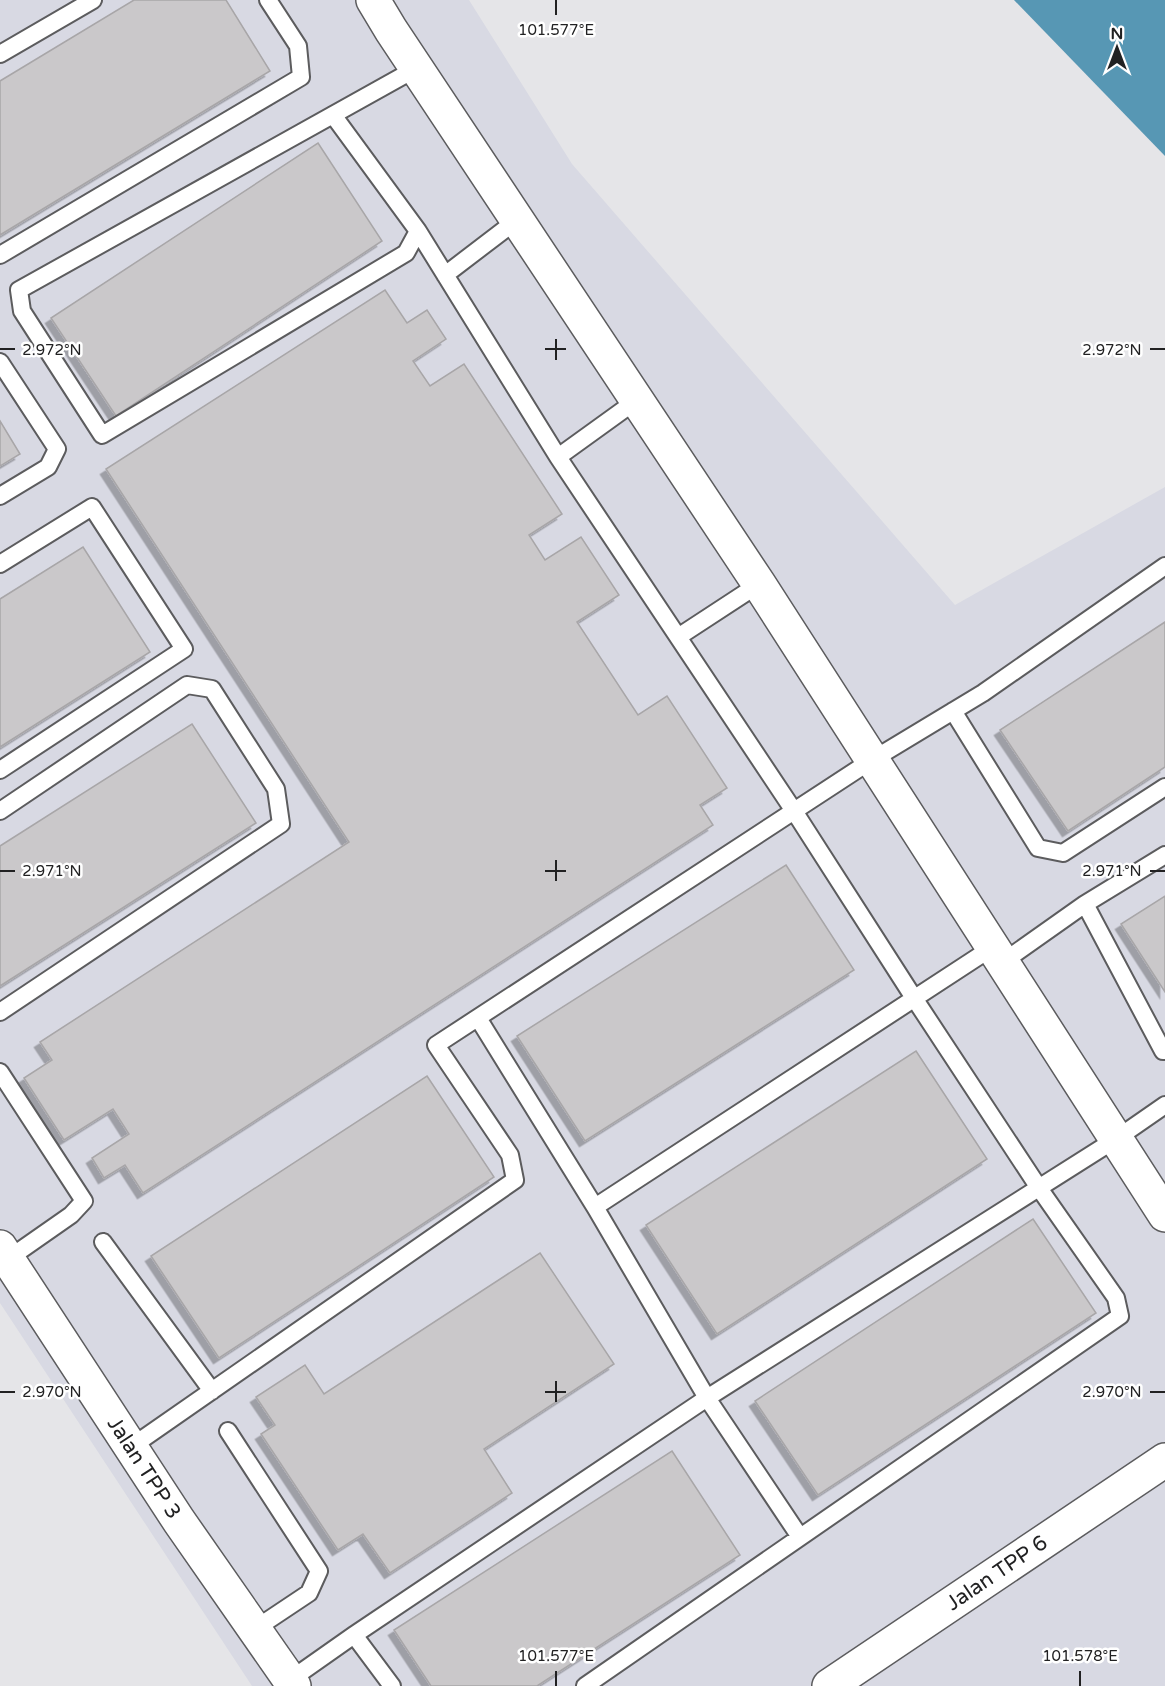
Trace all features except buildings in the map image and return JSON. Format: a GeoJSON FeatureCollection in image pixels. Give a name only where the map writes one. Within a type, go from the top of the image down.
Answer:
{"type":"FeatureCollection","features":[{"type":"Feature","properties":{"kind":"street"},"geometry":{"type":"LineString","coordinates":[[373,0],[759,584],[1165,1215]]}},
{"type":"Feature","properties":{"kind":"street","name":"Jalan TPP 3"},"geometry":{"type":"LineString","coordinates":[[4,1253],[179,1521],[292,1683]]}},
{"type":"Feature","properties":{"kind":"street","name":"Jalan TPP 6"},"geometry":{"type":"LineString","coordinates":[[829,1686],[1165,1460]]}},
{"type":"Feature","properties":{"kind":"lane"},"geometry":{"type":"LineString","coordinates":[[0,54],[93,0]]}},
{"type":"Feature","properties":{"kind":"lane"},"geometry":{"type":"LineString","coordinates":[[0,255],[301,77],[298,46],[268,0]]}},
{"type":"Feature","properties":{"kind":"lane"},"geometry":{"type":"LineString","coordinates":[[417,68],[19,290],[22,311],[102,435],[406,253],[418,231]]}},
{"type":"Feature","properties":{"kind":"lane"},"geometry":{"type":"LineString","coordinates":[[333,115],[418,231],[558,457],[794,811],[1039,1188],[1116,1298],[1120,1316],[585,1686]]}},
{"type":"Feature","properties":{"kind":"lane"},"geometry":{"type":"LineString","coordinates":[[445,275],[517,220]]}},
{"type":"Feature","properties":{"kind":"lane"},"geometry":{"type":"LineString","coordinates":[[0,362],[57,449],[48,467],[0,496]]}},
{"type":"Feature","properties":{"kind":"lane"},"geometry":{"type":"LineString","coordinates":[[558,457],[637,400]]}},
{"type":"Feature","properties":{"kind":"lane"},"geometry":{"type":"LineString","coordinates":[[0,564],[92,507],[184,649],[0,770]]}},
{"type":"Feature","properties":{"kind":"lane"},"geometry":{"type":"LineString","coordinates":[[131,1447],[514,1180],[510,1155],[436,1045],[872,760],[983,693],[1165,566]]}},
{"type":"Feature","properties":{"kind":"lane"},"geometry":{"type":"LineString","coordinates":[[678,637],[759,584]]}},
{"type":"Feature","properties":{"kind":"lane"},"geometry":{"type":"LineString","coordinates":[[0,811],[187,685],[212,689],[276,789],[281,824],[0,1012]]}},
{"type":"Feature","properties":{"kind":"lane"},"geometry":{"type":"LineString","coordinates":[[953,711],[1038,848],[1063,854],[1165,787]]}},
{"type":"Feature","properties":{"kind":"lane"},"geometry":{"type":"LineString","coordinates":[[595,1207],[914,998],[998,955],[1165,855]]}},
{"type":"Feature","properties":{"kind":"lane"},"geometry":{"type":"LineString","coordinates":[[1085,904],[1165,1051]]}},
{"type":"Feature","properties":{"kind":"lane"},"geometry":{"type":"LineString","coordinates":[[478,1018],[595,1207],[707,1398],[800,1537]]}},
{"type":"Feature","properties":{"kind":"lane"},"geometry":{"type":"LineString","coordinates":[[0,1072],[84,1201],[71,1215],[4,1253]]}},
{"type":"Feature","properties":{"kind":"lane"},"geometry":{"type":"LineString","coordinates":[[292,1683],[354,1635],[707,1398],[1116,1139],[1165,1105]]}},
{"type":"Feature","properties":{"kind":"lane"},"geometry":{"type":"LineString","coordinates":[[103,1242],[212,1391]]}},
{"type":"Feature","properties":{"kind":"lane"},"geometry":{"type":"LineString","coordinates":[[228,1431],[319,1571],[309,1593],[255,1629]]}},
{"type":"Feature","properties":{"kind":"lane"},"geometry":{"type":"LineString","coordinates":[[354,1635],[392,1686]]}},
{"type":"Feature","properties":{"kind":"shaded area"},"geometry":{"type":"Polygon","coordinates":[[[0,0],[469,0],[572,164],[955,605],[1165,487],[1165,1686],[252,1686],[0,1303],[0,0]]]}},
{"type":"Feature","properties":{"kind":"water"},"geometry":{"type":"Polygon","coordinates":[[[1014,0],[1165,0],[1165,156],[1014,0]]]}}]}
